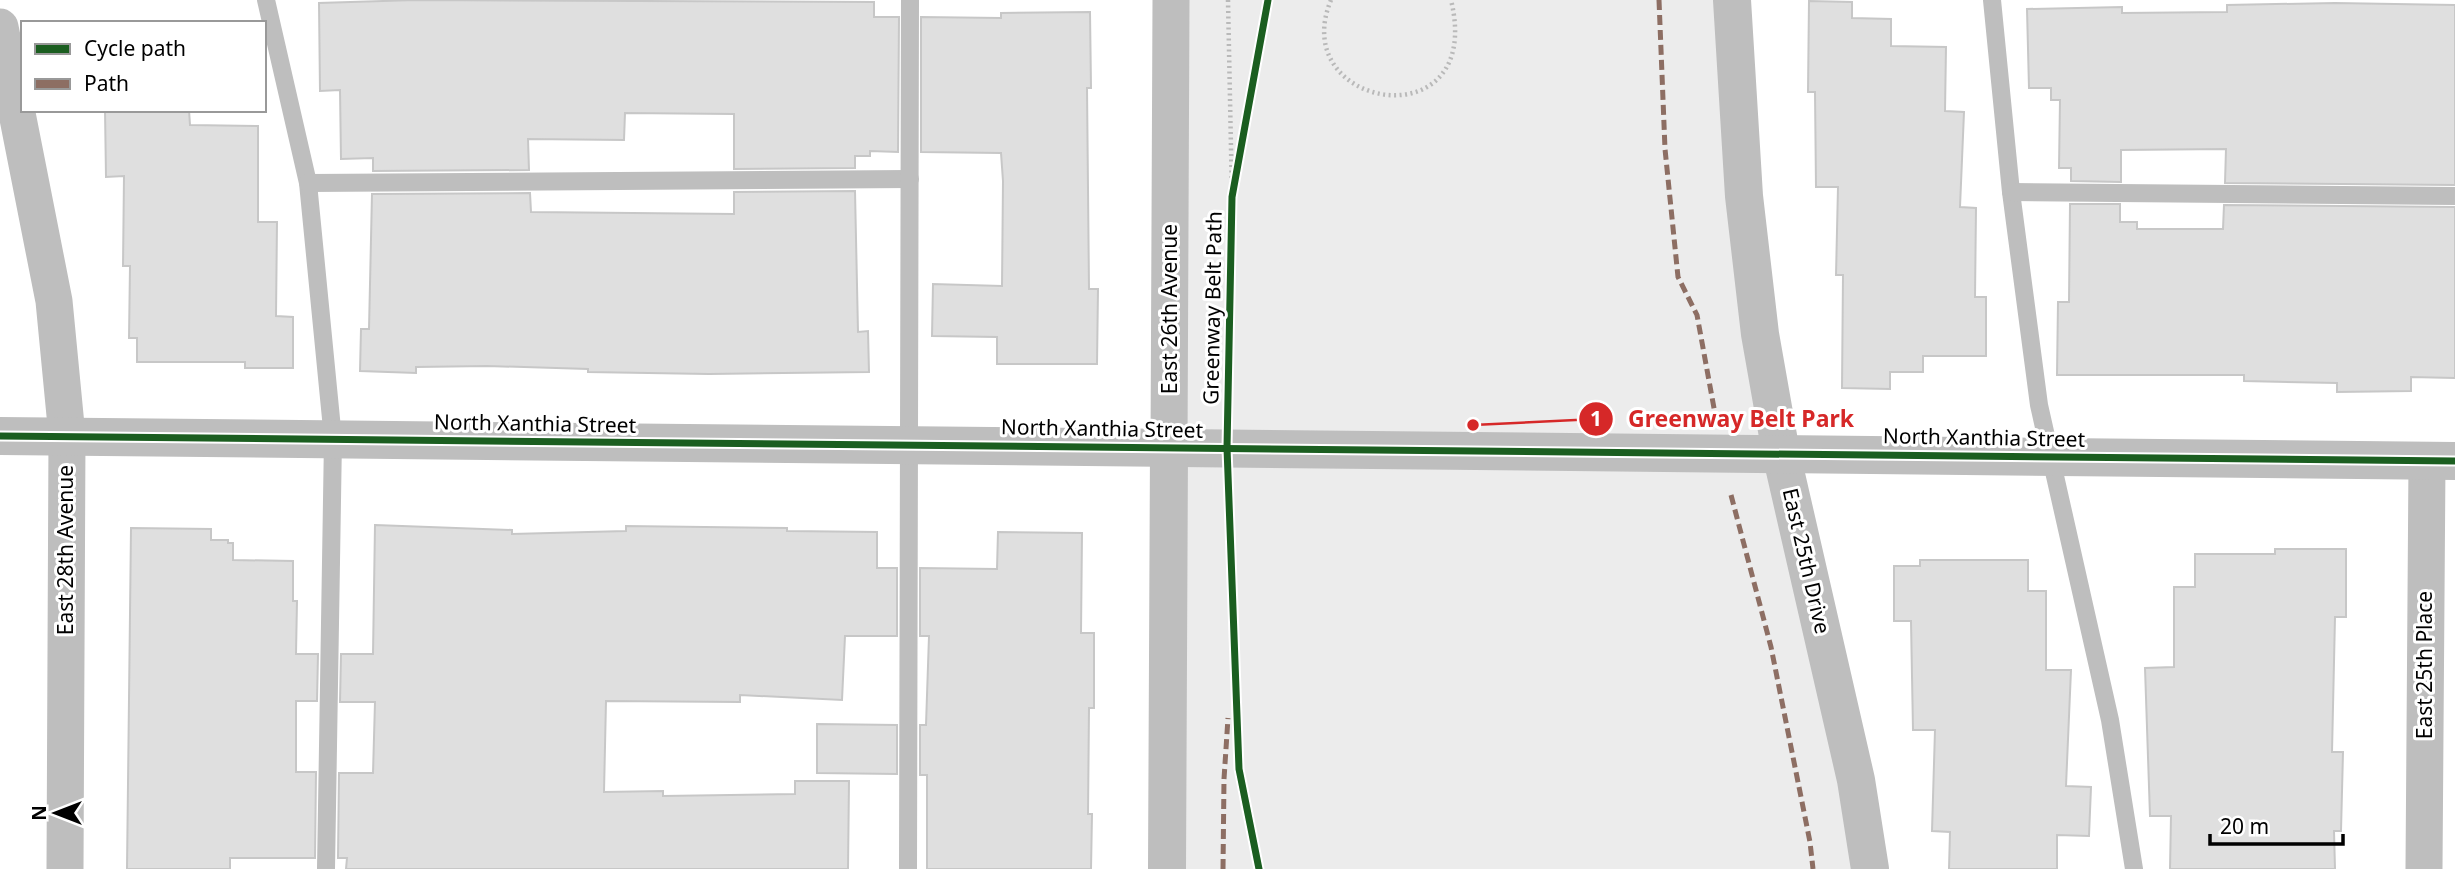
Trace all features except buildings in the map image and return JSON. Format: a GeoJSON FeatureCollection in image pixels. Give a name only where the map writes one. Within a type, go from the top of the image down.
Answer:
{"type":"FeatureCollection","features":[{"type":"Feature","properties":{"kind":"street","name":"East 26th Avenue"},"geometry":{"type":"LineString","coordinates":[[1167,869],[1171,0]]}},
{"type":"Feature","properties":{"kind":"street","name":"East 25th Drive"},"geometry":{"type":"LineString","coordinates":[[1732,0],[1744,196],[1760,334],[1781,453],[1853,767],[1870,869]]}},
{"type":"Feature","properties":{"kind":"street","name":"East 28th Avenue"},"geometry":{"type":"LineString","coordinates":[[0,27],[54,301],[66,436],[65,869]]}},
{"type":"Feature","properties":{"kind":"street","name":"North Xanthia Street"},"geometry":{"type":"LineString","coordinates":[[0,436],[2441,461]]}},
{"type":"Feature","properties":{"kind":"street","name":"East 25th Place"},"geometry":{"type":"LineString","coordinates":[[2424,869],[2441,461]]}},
{"type":"Feature","properties":{"kind":"lane"},"geometry":{"type":"LineString","coordinates":[[266,0],[308,183],[333,439],[326,869]]}},
{"type":"Feature","properties":{"kind":"lane"},"geometry":{"type":"LineString","coordinates":[[908,869],[911,0]]}},
{"type":"Feature","properties":{"kind":"lane"},"geometry":{"type":"LineString","coordinates":[[1992,0],[2011,192],[2039,405],[2110,720],[2134,869]]}},
{"type":"Feature","properties":{"kind":"lane"},"geometry":{"type":"LineString","coordinates":[[308,183],[911,179]]}},
{"type":"Feature","properties":{"kind":"lane"},"geometry":{"type":"LineString","coordinates":[[2011,192],[2455,196]]}},
{"type":"Feature","properties":{"kind":"path"},"geometry":{"type":"LineString","coordinates":[[1228,0],[1232,197]]}},
{"type":"Feature","properties":{"kind":"path"},"geometry":{"type":"LineString","coordinates":[[1331,0],[1326,11],[1324,29],[1326,48],[1335,65],[1349,80],[1368,92],[1386,96],[1411,94],[1428,87],[1442,74],[1451,58],[1456,36],[1451,0]]}},
{"type":"Feature","properties":{"kind":"shaded area"},"geometry":{"type":"Polygon","coordinates":[[[1171,0],[1732,0],[1744,196],[1870,869],[1167,869],[1171,0]]]}},
{"type":"Feature","properties":{"kind":"marked path"},"geometry":{"type":"LineString","coordinates":[[1659,0],[1665,149],[1678,277],[1697,315],[1716,419]]}},
{"type":"Feature","properties":{"kind":"marked path"},"geometry":{"type":"LineString","coordinates":[[1731,495],[1771,647],[1813,869]]}},
{"type":"Feature","properties":{"kind":"marked path"},"geometry":{"type":"LineString","coordinates":[[1223,869],[1228,718]]}},
{"type":"Feature","properties":{"kind":"cycle path","name":"Greenway Belt Path"},"geometry":{"type":"LineString","coordinates":[[1259,869],[1239,769],[1227,448],[1232,197],[1268,0]]}},
{"type":"Feature","properties":{"kind":"cycle path"},"geometry":{"type":"LineString","coordinates":[[0,436],[2455,461]]}},
{"type":"Feature","properties":{"kind":"place","name":"Greenway Belt Park"},"geometry":{"type":"Point","coordinates":[1473,425]}}]}
